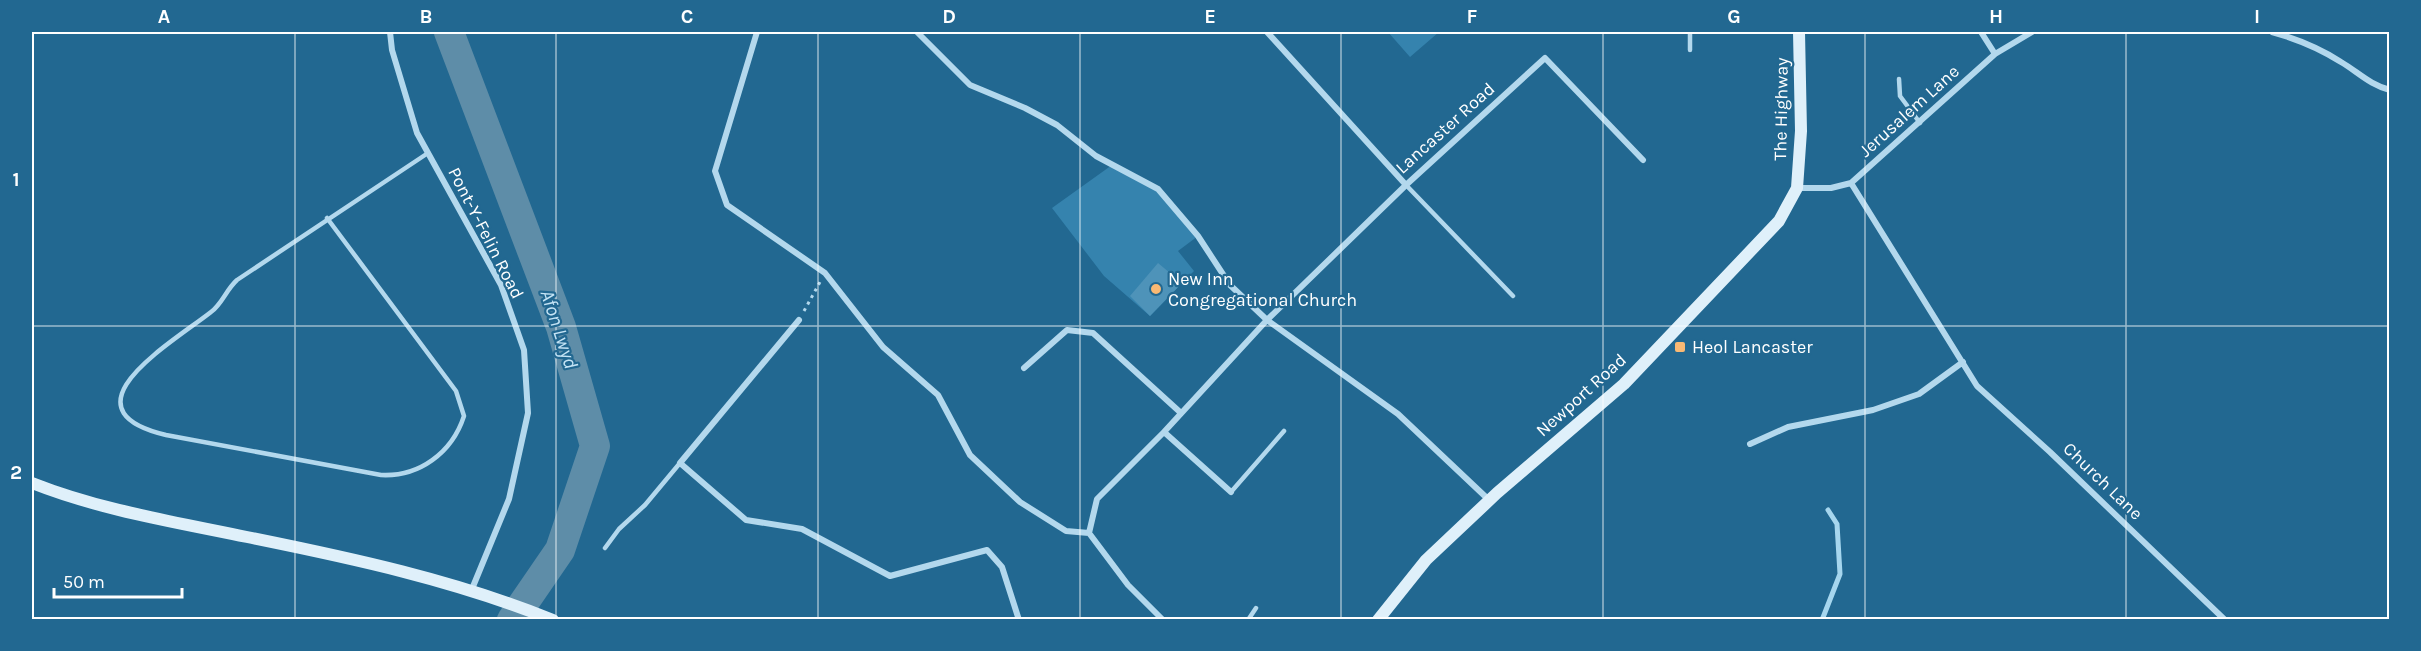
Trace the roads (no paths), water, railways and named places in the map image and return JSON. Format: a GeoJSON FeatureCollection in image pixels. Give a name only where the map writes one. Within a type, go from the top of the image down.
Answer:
{"type":"FeatureCollection","features":[{"type":"Feature","properties":{"kind":"street","name":"Pont-Y-Felin Road"},"geometry":{"type":"LineString","coordinates":[[390,32],[392,50],[417,133],[501,285],[524,350],[528,413],[509,499],[472,590]]}},
{"type":"Feature","properties":{"kind":"street"},"geometry":{"type":"LineString","coordinates":[[757,32],[715,171],[727,205],[825,273],[882,347],[938,395],[970,455],[1020,502],[1066,531],[1089,533],[1128,585],[1163,620]]}},
{"type":"Feature","properties":{"kind":"street"},"geometry":{"type":"LineString","coordinates":[[917,32],[970,85],[1057,125],[1096,156],[1158,189],[1198,236],[1230,285],[1267,320],[1398,414],[1489,500]]}},
{"type":"Feature","properties":{"kind":"street"},"geometry":{"type":"LineString","coordinates":[[1267,32],[1406,185]]}},
{"type":"Feature","properties":{"kind":"street","name":"The Highway"},"geometry":{"type":"LineString","coordinates":[[1797,188],[1801,131],[1799,32]]}},
{"type":"Feature","properties":{"kind":"street"},"geometry":{"type":"LineString","coordinates":[[1981,32],[1995,54]]}},
{"type":"Feature","properties":{"kind":"street","name":"Jerusalem Lane"},"geometry":{"type":"LineString","coordinates":[[1851,183],[1995,54],[2032,32]]}},
{"type":"Feature","properties":{"kind":"street"},"geometry":{"type":"LineString","coordinates":[[2272,32],[2310,44],[2343,62],[2375,87],[2390,90]]}},
{"type":"Feature","properties":{"kind":"street","name":"Lancaster Road"},"geometry":{"type":"LineString","coordinates":[[1089,533],[1097,499],[1164,432],[1267,320],[1406,185],[1545,58],[1643,160]]}},
{"type":"Feature","properties":{"kind":"street"},"geometry":{"type":"LineString","coordinates":[[1797,188],[1831,188],[1851,183]]}},
{"type":"Feature","properties":{"kind":"street","name":"Church Lane"},"geometry":{"type":"LineString","coordinates":[[1851,183],[1977,386],[2050,452],[2225,620]]}},
{"type":"Feature","properties":{"kind":"street","name":"Newport Road"},"geometry":{"type":"LineString","coordinates":[[1378,620],[1426,560],[1489,500],[1624,384],[1779,221],[1797,188]]}},
{"type":"Feature","properties":{"kind":"street"},"geometry":{"type":"LineString","coordinates":[[799,320],[680,463],[746,520],[802,529],[890,576],[987,550],[1002,567],[1018,620]]}},
{"type":"Feature","properties":{"kind":"street"},"geometry":{"type":"LineString","coordinates":[[1024,368],[1067,330],[1093,333],[1181,412]]}},
{"type":"Feature","properties":{"kind":"street"},"geometry":{"type":"LineString","coordinates":[[1750,444],[1788,426],[1873,410],[1919,394],[1963,362]]}},
{"type":"Feature","properties":{"kind":"street"},"geometry":{"type":"LineString","coordinates":[[1164,432],[1231,492]]}},
{"type":"Feature","properties":{"kind":"street"},"geometry":{"type":"LineString","coordinates":[[34,485],[132,513],[351,558],[472,590],[553,619]]}},
{"type":"Feature","properties":{"kind":"lane"},"geometry":{"type":"LineString","coordinates":[[1690,32],[1690,50]]}},
{"type":"Feature","properties":{"kind":"lane"},"geometry":{"type":"LineString","coordinates":[[1899,79],[1900,96],[1920,123]]}},
{"type":"Feature","properties":{"kind":"lane"},"geometry":{"type":"LineString","coordinates":[[327,218],[456,391],[464,416],[452,441],[413,473],[381,475],[166,435],[145,430],[128,421],[120,408],[120,395],[142,364],[214,310],[228,288],[237,280],[327,218],[428,153]]}},
{"type":"Feature","properties":{"kind":"lane"},"geometry":{"type":"LineString","coordinates":[[1406,185],[1513,296]]}},
{"type":"Feature","properties":{"kind":"lane"},"geometry":{"type":"LineString","coordinates":[[1231,492],[1284,431]]}},
{"type":"Feature","properties":{"kind":"lane"},"geometry":{"type":"LineString","coordinates":[[605,548],[619,529],[645,505],[680,463]]}},
{"type":"Feature","properties":{"kind":"lane"},"geometry":{"type":"LineString","coordinates":[[1248,620],[1256,608]]}},
{"type":"Feature","properties":{"kind":"waterway","name":"Afon Lwyd"},"geometry":{"type":"LineString","coordinates":[[449,32],[561,327],[595,446],[560,550],[512,620]]}},
{"type":"Feature","properties":{"kind":"waterway"},"geometry":{"type":"LineString","coordinates":[[1822,620],[1840,574],[1837,524],[1828,510]]}},
{"type":"Feature","properties":{"kind":"place","name":"New Inn Congregational Church"},"geometry":{"type":"Point","coordinates":[1156,289]}},
{"type":"Feature","properties":{"kind":"place","name":"Heol Lancaster"},"geometry":{"type":"Point","coordinates":[1680,347]}}]}
